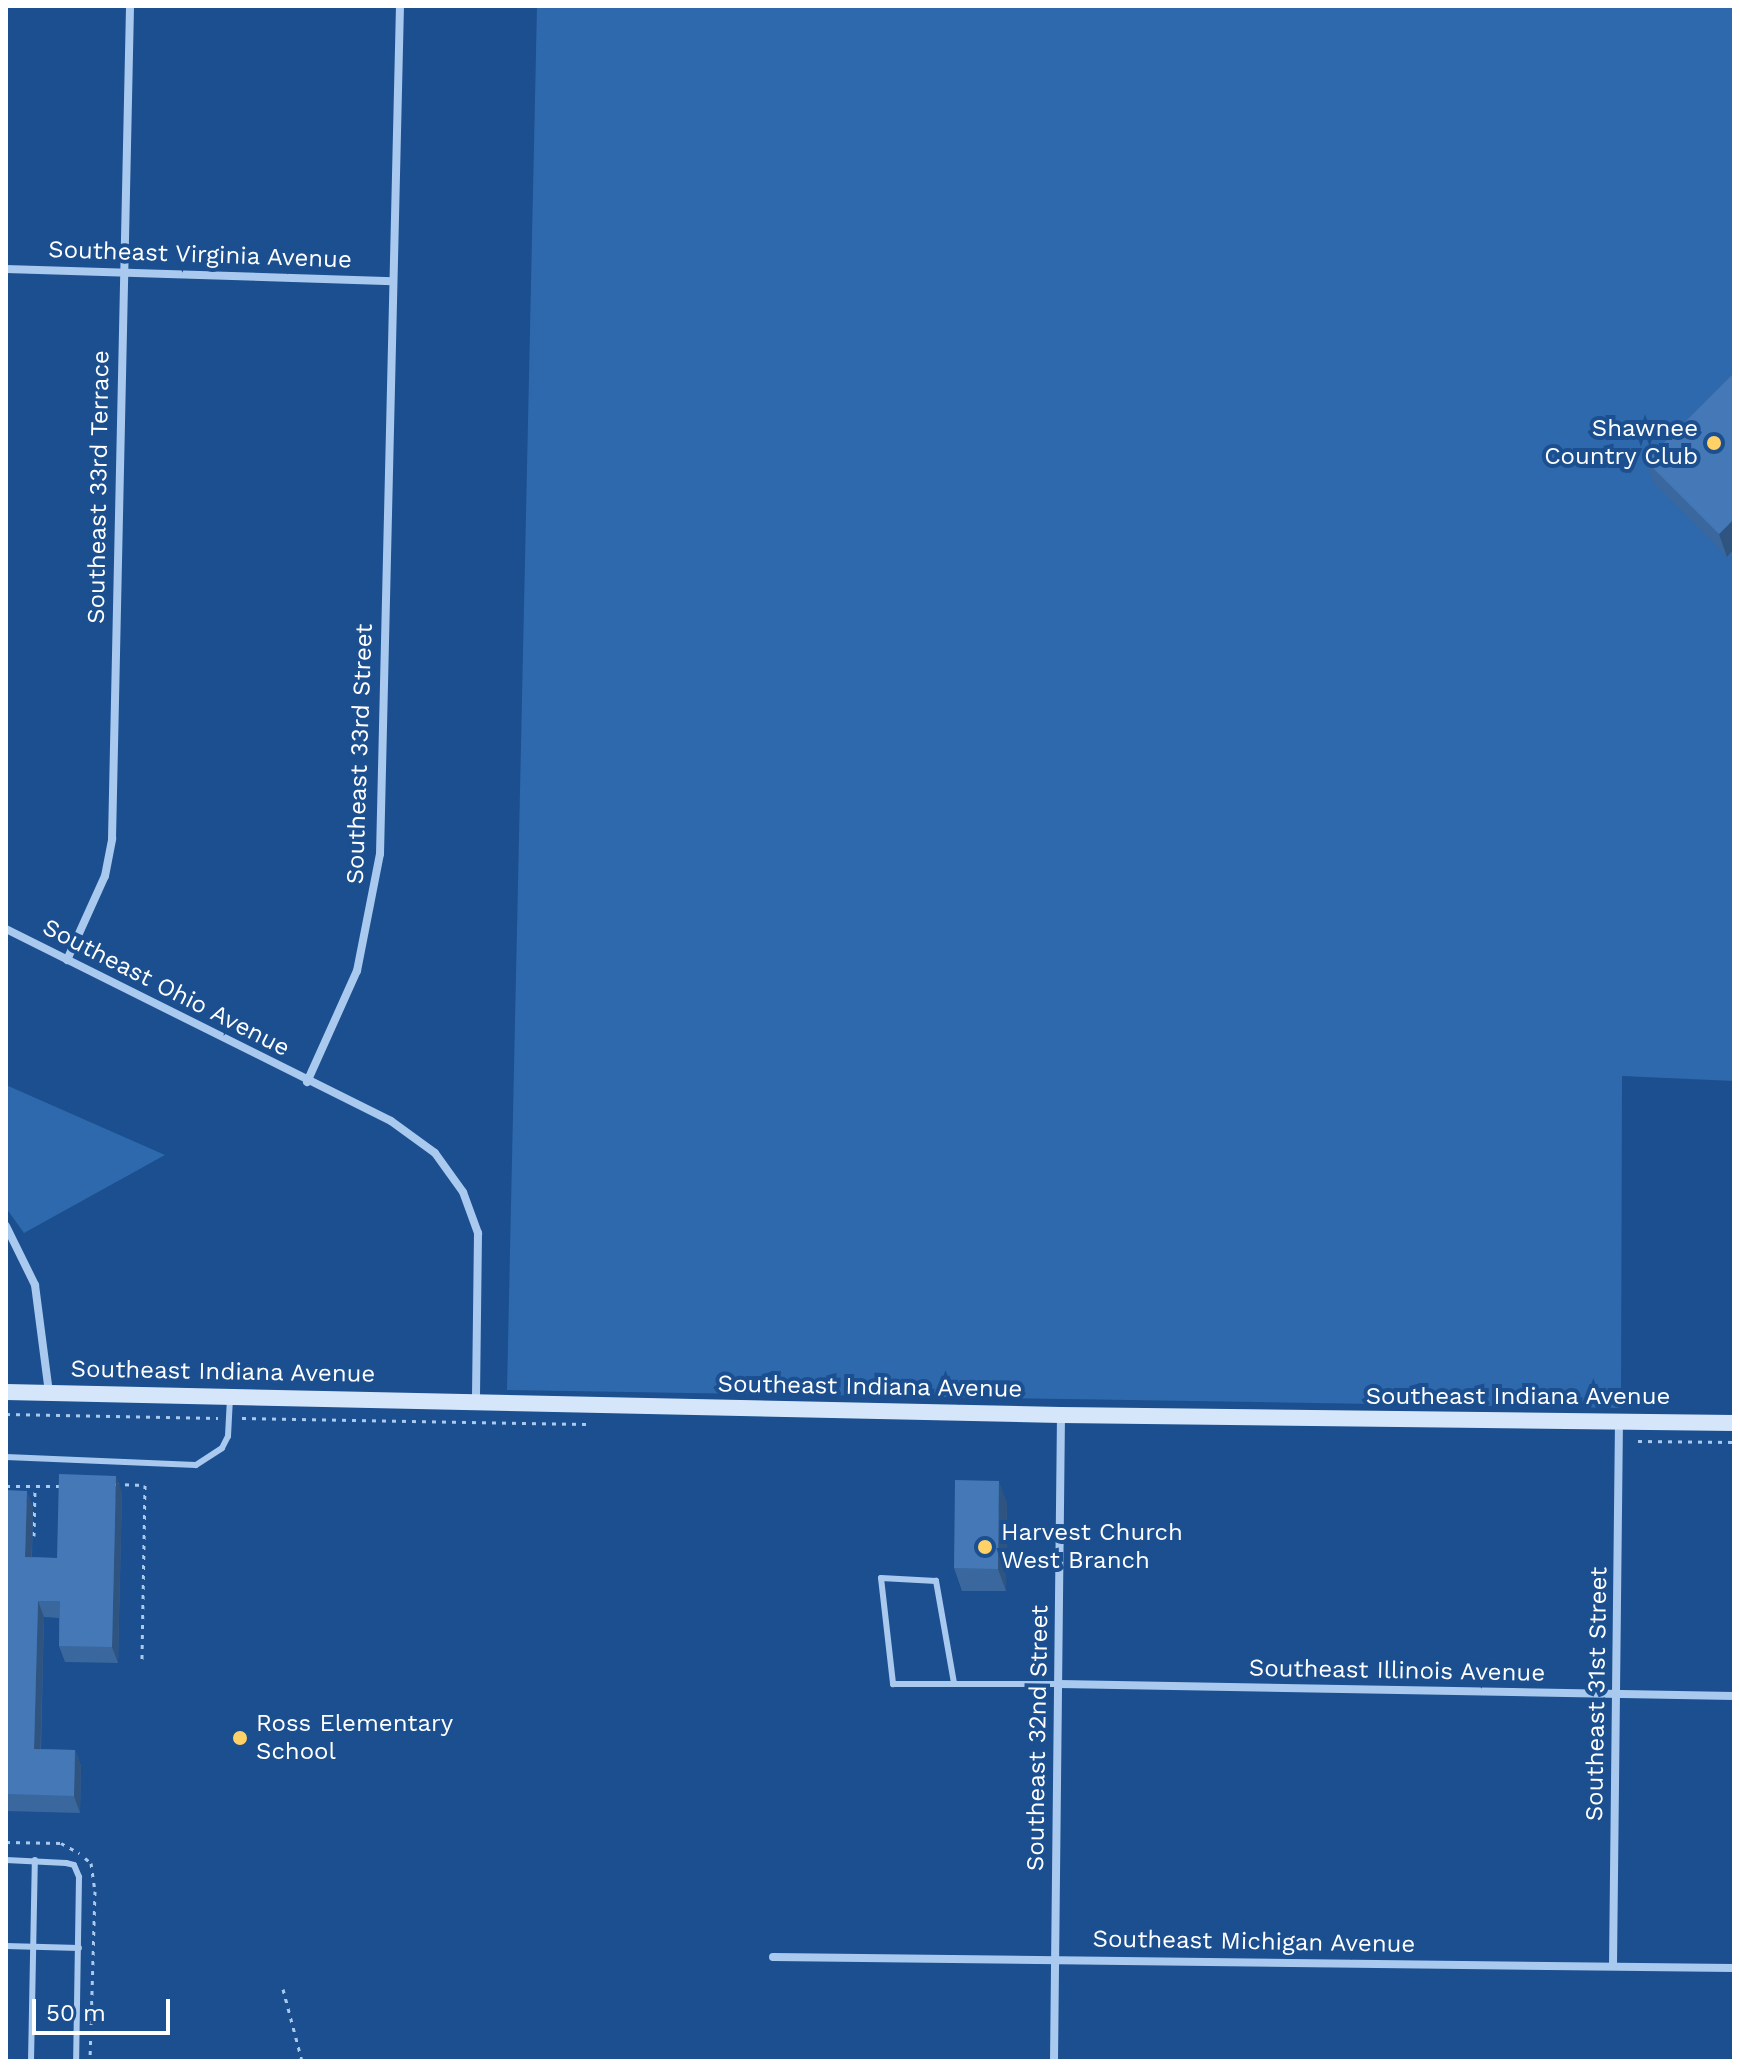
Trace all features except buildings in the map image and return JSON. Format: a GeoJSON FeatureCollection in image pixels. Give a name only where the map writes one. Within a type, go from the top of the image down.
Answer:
{"type":"FeatureCollection","features":[{"type":"Feature","properties":{"kind":"street","name":"Southeast 33rd Terrace"},"geometry":{"type":"LineString","coordinates":[[67,960],[105,876],[112,839],[130,6]]}},
{"type":"Feature","properties":{"kind":"street","name":"Southeast 33rd Street"},"geometry":{"type":"LineString","coordinates":[[307,1082],[357,971],[380,854],[400,6]]}},
{"type":"Feature","properties":{"kind":"street","name":"Southeast Virginia Avenue"},"geometry":{"type":"LineString","coordinates":[[6,269],[393,281]]}},
{"type":"Feature","properties":{"kind":"street","name":"Southeast Ohio Avenue"},"geometry":{"type":"LineString","coordinates":[[6,929],[307,1082]]}},
{"type":"Feature","properties":{"kind":"street"},"geometry":{"type":"LineString","coordinates":[[307,1082],[412,1134],[435,1153],[463,1192],[480,1247],[476,1403]]}},
{"type":"Feature","properties":{"kind":"street"},"geometry":{"type":"LineString","coordinates":[[6,1226],[39,1301],[49,1393]]}},
{"type":"Feature","properties":{"kind":"street","name":"Southeast Indiana Avenue"},"geometry":{"type":"LineString","coordinates":[[6,1392],[1061,1415],[1734,1423]]}},
{"type":"Feature","properties":{"kind":"street","name":"Southeast 32nd Street"},"geometry":{"type":"LineString","coordinates":[[1054,2061],[1061,1415]]}},
{"type":"Feature","properties":{"kind":"street","name":"Southeast 31st Street"},"geometry":{"type":"LineString","coordinates":[[1613,1966],[1619,1422]]}},
{"type":"Feature","properties":{"kind":"street","name":"Southeast Illinois Avenue"},"geometry":{"type":"LineString","coordinates":[[1059,1684],[1734,1696]]}},
{"type":"Feature","properties":{"kind":"street","name":"Southeast Michigan Avenue"},"geometry":{"type":"LineString","coordinates":[[773,1957],[1734,1968]]}},
{"type":"Feature","properties":{"kind":"lane"},"geometry":{"type":"LineString","coordinates":[[6,1457],[196,1465],[222,1448],[228,1436],[230,1396]]}},
{"type":"Feature","properties":{"kind":"lane"},"geometry":{"type":"LineString","coordinates":[[954,1683],[936,1581],[881,1578],[893,1684],[1059,1684]]}},
{"type":"Feature","properties":{"kind":"lane"},"geometry":{"type":"LineString","coordinates":[[6,1860],[74,1865],[79,1877],[76,2061]]}},
{"type":"Feature","properties":{"kind":"lane"},"geometry":{"type":"LineString","coordinates":[[31,2061],[35,1860]]}},
{"type":"Feature","properties":{"kind":"lane"},"geometry":{"type":"LineString","coordinates":[[6,1946],[79,1948]]}},
{"type":"Feature","properties":{"kind":"path"},"geometry":{"type":"LineString","coordinates":[[6,1486],[68,1483]]}},
{"type":"Feature","properties":{"kind":"path"},"geometry":{"type":"LineString","coordinates":[[114,1484],[145,1485],[142,1663]]}},
{"type":"Feature","properties":{"kind":"path"},"geometry":{"type":"LineString","coordinates":[[34,1536],[35,1486]]}},
{"type":"Feature","properties":{"kind":"path"},"geometry":{"type":"LineString","coordinates":[[283,1989],[302,2061]]}},
{"type":"Feature","properties":{"kind":"shaded area","name":"Shawnee Country Club"},"geometry":{"type":"Polygon","coordinates":[[[537,6],[1734,6],[1734,1081],[1622,1076],[1621,1408],[507,1390],[537,6]]]}},
{"type":"Feature","properties":{"kind":"shaded area"},"geometry":{"type":"Polygon","coordinates":[[[6,1085],[165,1155],[24,1233],[6,1208],[6,1085]]]}},
{"type":"Feature","properties":{"kind":"place","name":"Shawnee Country Club"},"geometry":{"type":"Point","coordinates":[1714,443]}},
{"type":"Feature","properties":{"kind":"place","name":"Harvest Church West Branch"},"geometry":{"type":"Point","coordinates":[985,1547]}},
{"type":"Feature","properties":{"kind":"place","name":"Ross Elementary School"},"geometry":{"type":"Point","coordinates":[240,1738]}}]}
